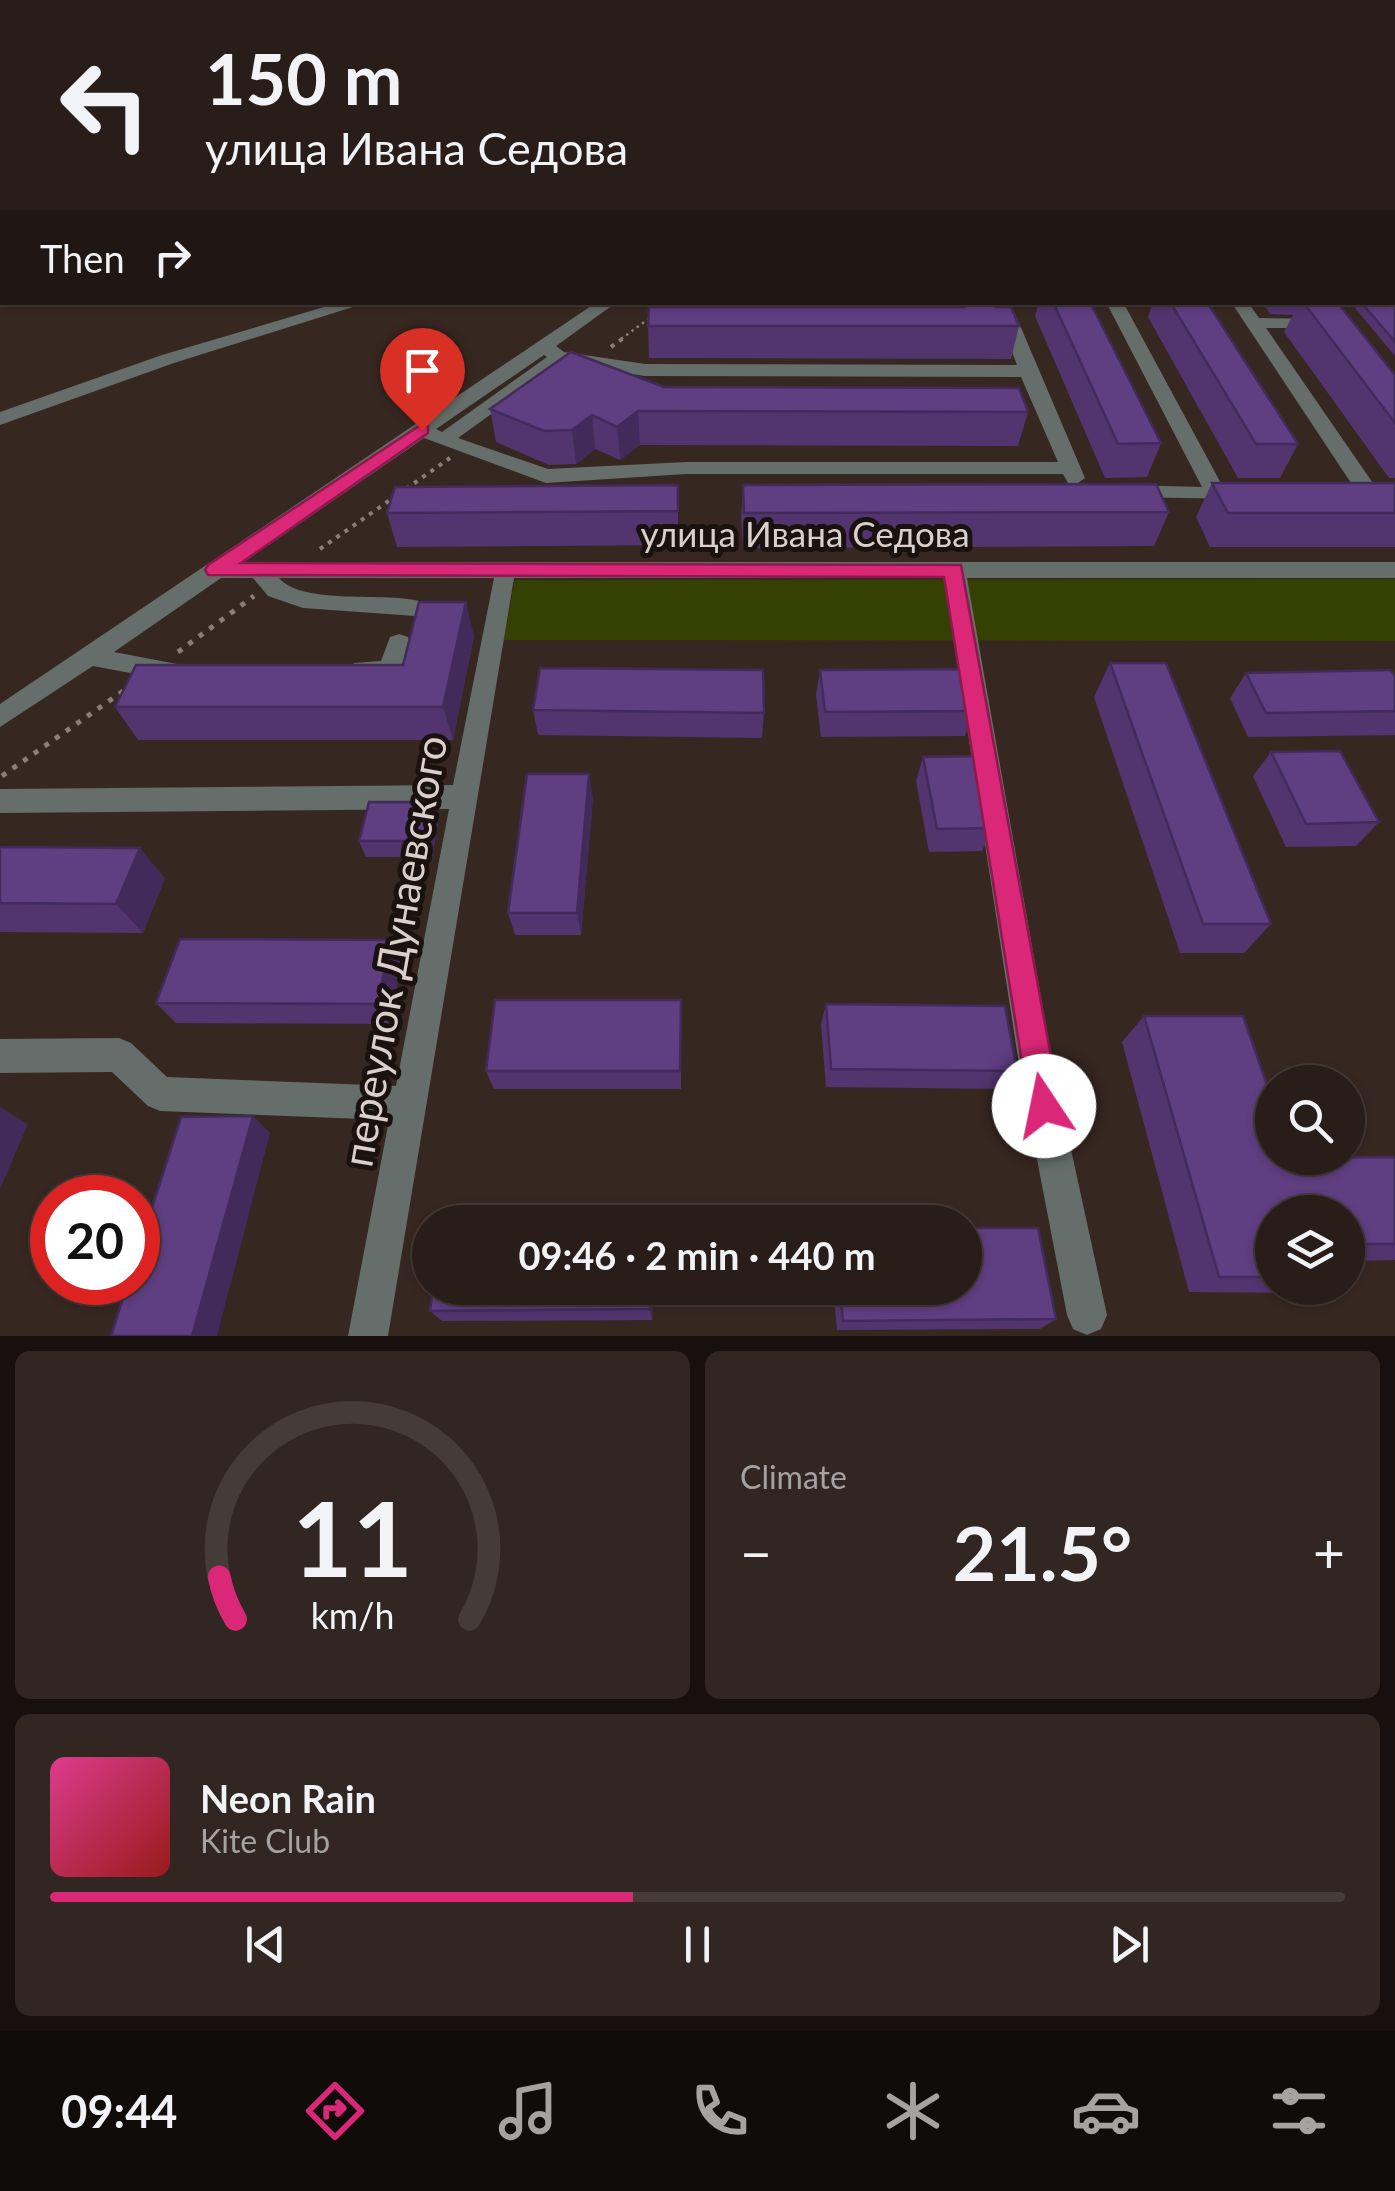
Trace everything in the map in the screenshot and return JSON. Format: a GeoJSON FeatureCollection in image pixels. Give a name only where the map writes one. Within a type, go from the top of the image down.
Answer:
{"type":"FeatureCollection","features":[{"type":"Feature","properties":{"kind":"street"},"geometry":{"type":"LineString","coordinates":[[0,418],[168,359],[351,305]]}},
{"type":"Feature","properties":{"kind":"street"},"geometry":{"type":"LineString","coordinates":[[0,717],[216,570],[432,435],[552,352],[605,305]]}},
{"type":"Feature","properties":{"kind":"street"},"geometry":{"type":"LineString","coordinates":[[1002,305],[1080,491],[1254,494]]}},
{"type":"Feature","properties":{"kind":"street"},"geometry":{"type":"LineString","coordinates":[[1116,305],[1216,493]]}},
{"type":"Feature","properties":{"kind":"street"},"geometry":{"type":"LineString","coordinates":[[1242,305],[1362,496],[1395,496]]}},
{"type":"Feature","properties":{"kind":"street"},"geometry":{"type":"LineString","coordinates":[[1254,323],[1333,324]]}},
{"type":"Feature","properties":{"kind":"street"},"geometry":{"type":"LineString","coordinates":[[552,352],[645,370],[1028,371]]}},
{"type":"Feature","properties":{"kind":"street"},"geometry":{"type":"LineString","coordinates":[[432,435],[546,476],[686,468],[1070,468]]}},
{"type":"Feature","properties":{"kind":"street","name":"улица Ивана Седова"},"geometry":{"type":"LineString","coordinates":[[216,570],[273,574],[1395,570]]}},
{"type":"Feature","properties":{"kind":"street"},"geometry":{"type":"LineString","coordinates":[[954,570],[1037,1070],[1087,1315]]}},
{"type":"Feature","properties":{"kind":"street"},"geometry":{"type":"LineString","coordinates":[[273,574],[276,590],[303,600],[414,608]]}},
{"type":"Feature","properties":{"kind":"street","name":"переулок Дунаевского"},"geometry":{"type":"LineString","coordinates":[[368,1336],[504,581]]}},
{"type":"Feature","properties":{"kind":"street"},"geometry":{"type":"LineString","coordinates":[[333,670],[390,670],[400,644]]}},
{"type":"Feature","properties":{"kind":"street"},"geometry":{"type":"LineString","coordinates":[[89,656],[154,670],[199,671]]}},
{"type":"Feature","properties":{"kind":"street"},"geometry":{"type":"LineString","coordinates":[[0,801],[466,797]]}},
{"type":"Feature","properties":{"kind":"street"},"geometry":{"type":"LineString","coordinates":[[0,1056],[119,1054],[160,1094],[410,1104]]}},
{"type":"Feature","properties":{"kind":"path"},"geometry":{"type":"LineString","coordinates":[[590,362],[658,312]]}},
{"type":"Feature","properties":{"kind":"path"},"geometry":{"type":"LineString","coordinates":[[0,777],[154,670],[273,574],[465,448]]}},
{"type":"Feature","properties":{"kind":"green space"},"geometry":{"type":"Polygon","coordinates":[[[1395,579],[1395,641],[503,640],[515,580],[1395,579]]]}},
{"type":"Feature","properties":{"kind":"building"},"geometry":{"type":"Polygon","coordinates":[[[1054,305],[1092,305],[1161,443],[1118,444],[1054,305]]]}},
{"type":"Feature","properties":{"kind":"building"},"geometry":{"type":"Polygon","coordinates":[[[1172,305],[1209,305],[1298,444],[1256,444],[1172,305]]]}},
{"type":"Feature","properties":{"kind":"building"},"geometry":{"type":"Polygon","coordinates":[[[1305,305],[1339,305],[1395,375],[1395,423],[1305,305]]]}},
{"type":"Feature","properties":{"kind":"building"},"geometry":{"type":"Polygon","coordinates":[[[1364,305],[1395,305],[1395,342],[1364,305]]]}},
{"type":"Feature","properties":{"kind":"building"},"geometry":{"type":"Polygon","coordinates":[[[649,307],[1011,307],[1019,326],[648,326],[649,307]]]}},
{"type":"Feature","properties":{"kind":"building"},"geometry":{"type":"Polygon","coordinates":[[[571,352],[664,387],[1019,388],[1028,412],[638,411],[617,427],[592,415],[572,430],[544,431],[490,409],[571,352]]]}},
{"type":"Feature","properties":{"kind":"building"},"geometry":{"type":"Polygon","coordinates":[[[1212,483],[1395,483],[1395,513],[1228,513],[1212,483]]]}},
{"type":"Feature","properties":{"kind":"building"},"geometry":{"type":"Polygon","coordinates":[[[1156,484],[1169,512],[744,513],[743,485],[1156,484]]]}},
{"type":"Feature","properties":{"kind":"building"},"geometry":{"type":"Polygon","coordinates":[[[678,485],[678,511],[387,513],[395,487],[678,485]]]}},
{"type":"Feature","properties":{"kind":"building"},"geometry":{"type":"Polygon","coordinates":[[[419,602],[466,602],[443,707],[115,707],[136,665],[403,665],[419,602]]]}},
{"type":"Feature","properties":{"kind":"building"},"geometry":{"type":"Polygon","coordinates":[[[1110,663],[1166,663],[1271,924],[1203,924],[1110,663]]]}},
{"type":"Feature","properties":{"kind":"building"},"geometry":{"type":"Polygon","coordinates":[[[540,668],[763,670],[764,713],[533,710],[540,668]]]}},
{"type":"Feature","properties":{"kind":"building"},"geometry":{"type":"Polygon","coordinates":[[[964,669],[973,711],[825,712],[820,670],[964,669]]]}},
{"type":"Feature","properties":{"kind":"building"},"geometry":{"type":"Polygon","coordinates":[[[1391,670],[1395,676],[1395,711],[1266,713],[1246,673],[1391,670]]]}},
{"type":"Feature","properties":{"kind":"building"},"geometry":{"type":"Polygon","coordinates":[[[1340,751],[1379,822],[1306,824],[1271,752],[1340,751]]]}},
{"type":"Feature","properties":{"kind":"building"},"geometry":{"type":"Polygon","coordinates":[[[979,756],[992,828],[937,829],[923,757],[979,756]]]}},
{"type":"Feature","properties":{"kind":"building"},"geometry":{"type":"Polygon","coordinates":[[[527,774],[589,774],[577,913],[508,913],[527,774]]]}},
{"type":"Feature","properties":{"kind":"building"},"geometry":{"type":"Polygon","coordinates":[[[369,802],[433,802],[425,841],[359,841],[369,802]]]}},
{"type":"Feature","properties":{"kind":"building"},"geometry":{"type":"Polygon","coordinates":[[[0,847],[140,848],[116,904],[0,903],[0,847]]]}},
{"type":"Feature","properties":{"kind":"building"},"geometry":{"type":"Polygon","coordinates":[[[180,939],[391,940],[377,1004],[156,1003],[180,939]]]}},
{"type":"Feature","properties":{"kind":"building"},"geometry":{"type":"Polygon","coordinates":[[[495,1000],[681,1000],[680,1071],[486,1071],[495,1000]]]}},
{"type":"Feature","properties":{"kind":"building"},"geometry":{"type":"Polygon","coordinates":[[[826,1004],[1005,1006],[1017,1071],[831,1069],[826,1004]]]}},
{"type":"Feature","properties":{"kind":"building"},"geometry":{"type":"Polygon","coordinates":[[[1144,1016],[1243,1016],[1260,1065],[1255,1065],[1255,1175],[1365,1175],[1365,1157],[1395,1157],[1395,1244],[1365,1244],[1365,1195],[1255,1195],[1255,1277],[1219,1277],[1144,1016]]]}},
{"type":"Feature","properties":{"kind":"building"},"geometry":{"type":"Polygon","coordinates":[[[253,1116],[192,1336],[111,1336],[121,1305],[160,1305],[160,1183],[181,1117],[253,1116]]]}},
{"type":"Feature","properties":{"kind":"building"},"geometry":{"type":"Polygon","coordinates":[[[982,1228],[1038,1228],[1056,1319],[843,1321],[842,1305],[982,1305],[982,1228]]]}},
{"type":"Feature","properties":{"kind":"building"},"geometry":{"type":"Polygon","coordinates":[[[431,1305],[650,1305],[650,1309],[430,1311],[431,1305]]]}},
{"type":"Feature","properties":{"kind":"route"},"geometry":{"type":"LineString","coordinates":[[422,430],[216,570],[954,570],[1044,1106]]}}]}
